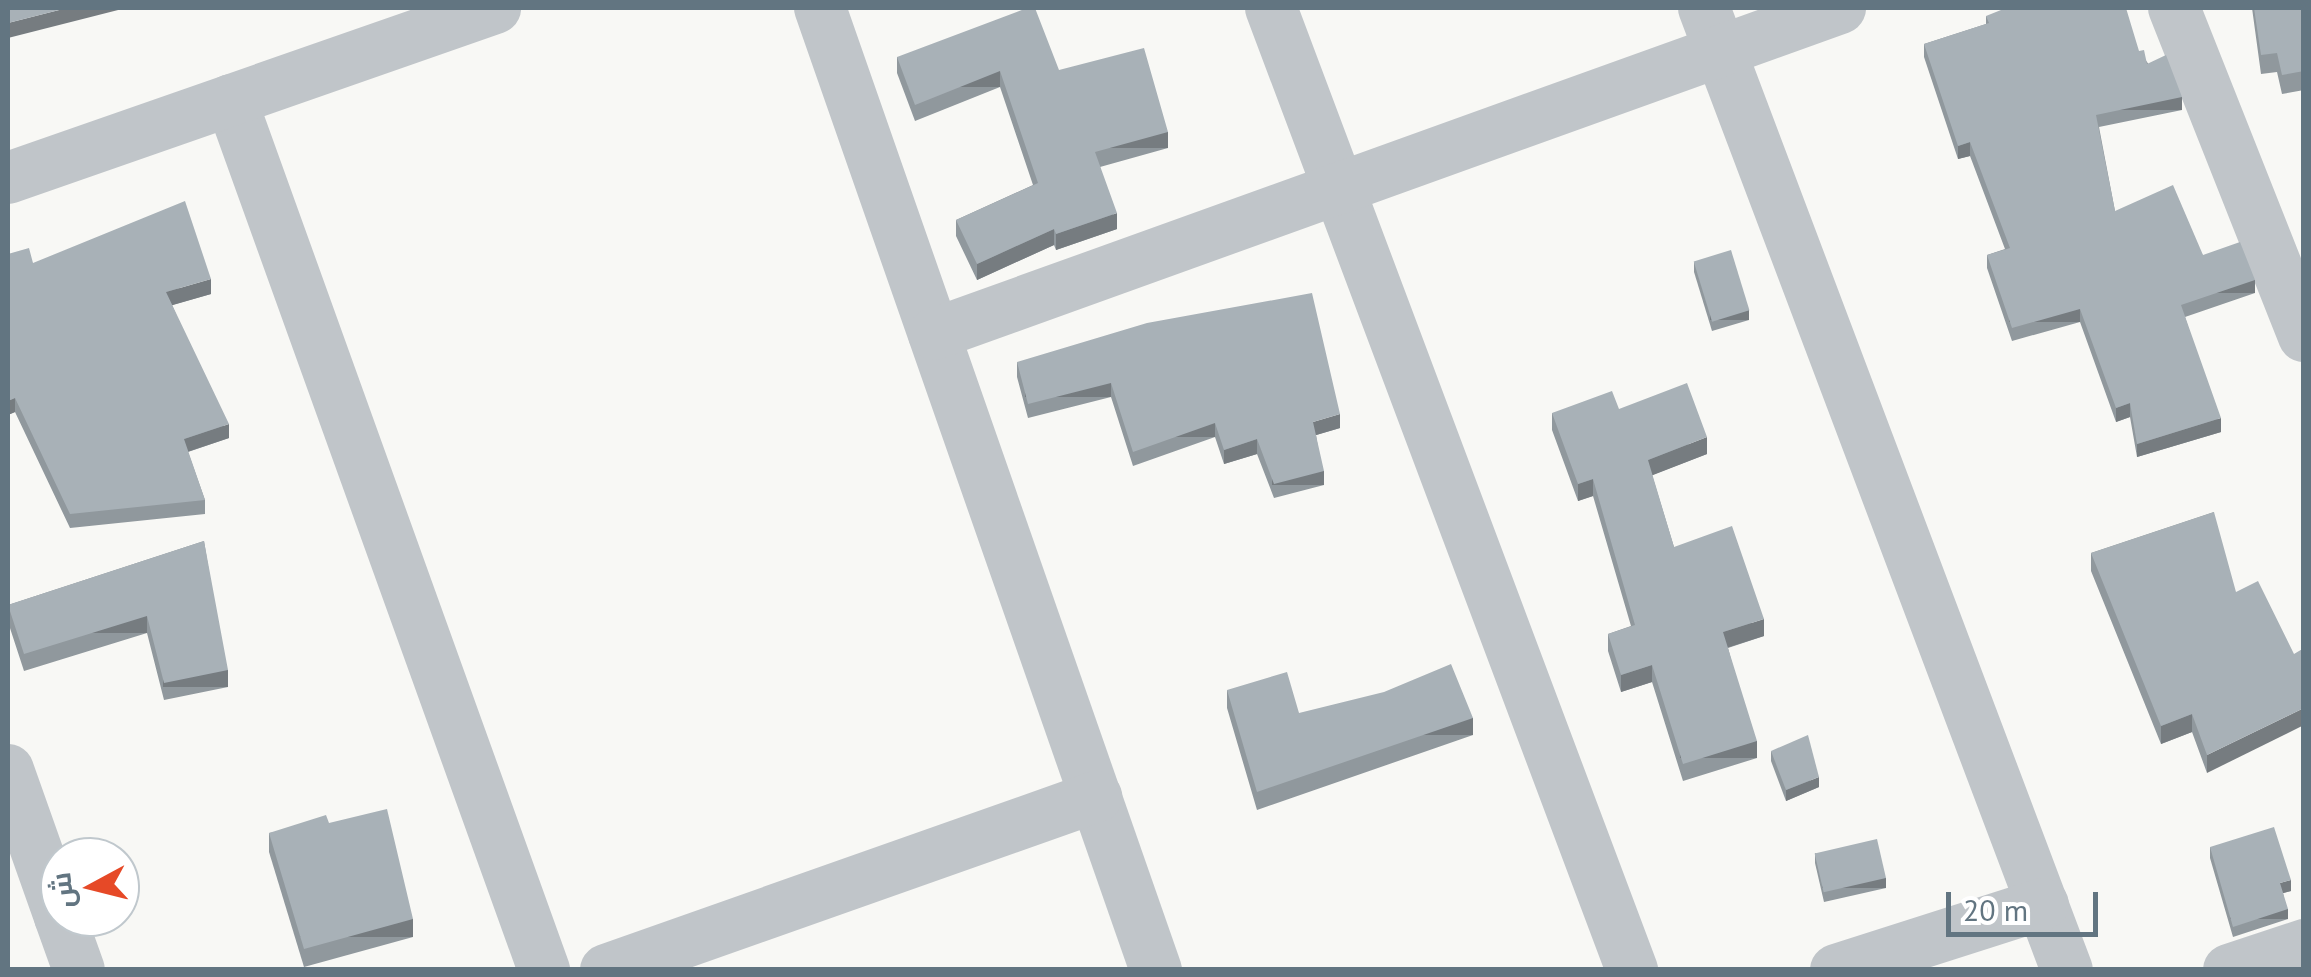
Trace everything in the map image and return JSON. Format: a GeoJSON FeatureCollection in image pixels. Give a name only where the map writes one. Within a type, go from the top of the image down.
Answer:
{"type":"FeatureCollection","features":[{"type":"Feature","properties":{"kind":"street"},"geometry":{"type":"LineString","coordinates":[[8,178],[496,8]]}},
{"type":"Feature","properties":{"kind":"street"},"geometry":{"type":"LineString","coordinates":[[820,8],[1156,970]]}},
{"type":"Feature","properties":{"kind":"street"},"geometry":{"type":"LineString","coordinates":[[1272,8],[1632,970]]}},
{"type":"Feature","properties":{"kind":"street"},"geometry":{"type":"LineString","coordinates":[[934,334],[1339,188],[1712,29],[1840,8]]}},
{"type":"Feature","properties":{"kind":"street"},"geometry":{"type":"LineString","coordinates":[[2174,8],[2304,336]]}},
{"type":"Feature","properties":{"kind":"street"},"geometry":{"type":"LineString","coordinates":[[1712,29],[2067,970]]}},
{"type":"Feature","properties":{"kind":"street"},"geometry":{"type":"LineString","coordinates":[[231,100],[544,970]]}},
{"type":"Feature","properties":{"kind":"street"},"geometry":{"type":"LineString","coordinates":[[8,770],[40,860]]}},
{"type":"Feature","properties":{"kind":"street"},"geometry":{"type":"LineString","coordinates":[[606,970],[1096,797]]}},
{"type":"Feature","properties":{"kind":"street"},"geometry":{"type":"LineString","coordinates":[[1836,970],[2043,904]]}},
{"type":"Feature","properties":{"kind":"street"},"geometry":{"type":"LineString","coordinates":[[67,937],[79,970]]}},
{"type":"Feature","properties":{"kind":"street"},"geometry":{"type":"LineString","coordinates":[[2230,970],[2304,945]]}},
{"type":"Feature","properties":{"kind":"building"},"geometry":{"type":"Polygon","coordinates":[[[8,8],[67,8],[8,23],[8,8]]]}},
{"type":"Feature","properties":{"kind":"building"},"geometry":{"type":"Polygon","coordinates":[[[1035,8],[1059,70],[1144,48],[1168,132],[1095,152],[1117,213],[1056,234],[1054,229],[977,264],[956,220],[1038,183],[1000,71],[915,105],[897,57],[1035,8]]]}},
{"type":"Feature","properties":{"kind":"building"},"geometry":{"type":"Polygon","coordinates":[[[2006,8],[2126,8],[2147,64],[2166,55],[2182,97],[2096,115],[2115,211],[2173,185],[2203,255],[2240,242],[2255,280],[2181,305],[2221,418],[2137,444],[2130,403],[2116,408],[2080,309],[2012,328],[1987,255],[2010,248],[1970,142],[1958,146],[1924,44],[1989,23],[1986,16],[2006,8]]]}},
{"type":"Feature","properties":{"kind":"building"},"geometry":{"type":"Polygon","coordinates":[[[2254,8],[2304,8],[2304,71],[2282,75],[2277,53],[2261,55],[2254,8]]]}},
{"type":"Feature","properties":{"kind":"building"},"geometry":{"type":"Polygon","coordinates":[[[185,201],[211,279],[166,292],[229,424],[184,439],[205,500],[70,514],[15,398],[8,401],[8,254],[29,248],[33,263],[185,201]]]}},
{"type":"Feature","properties":{"kind":"building"},"geometry":{"type":"Polygon","coordinates":[[[1731,250],[1749,310],[1712,322],[1694,261],[1731,250]]]}},
{"type":"Feature","properties":{"kind":"building"},"geometry":{"type":"Polygon","coordinates":[[[1312,293],[1340,414],[1313,422],[1324,471],[1274,484],[1257,439],[1224,450],[1215,423],[1133,452],[1111,383],[1028,404],[1017,362],[1147,323],[1312,293]]]}},
{"type":"Feature","properties":{"kind":"building"},"geometry":{"type":"Polygon","coordinates":[[[1687,383],[1707,437],[1648,460],[1674,547],[1732,526],[1764,619],[1723,632],[1757,741],[1683,764],[1652,665],[1621,675],[1608,634],[1635,625],[1593,479],[1578,484],[1552,413],[1612,391],[1619,409],[1687,383]]]}},
{"type":"Feature","properties":{"kind":"building"},"geometry":{"type":"Polygon","coordinates":[[[2214,512],[2236,592],[2258,581],[2294,654],[2304,648],[2304,708],[2207,755],[2192,714],[2161,726],[2091,553],[2214,512]]]}},
{"type":"Feature","properties":{"kind":"building"},"geometry":{"type":"Polygon","coordinates":[[[204,541],[228,670],[164,683],[147,616],[24,654],[8,605],[204,541]]]}},
{"type":"Feature","properties":{"kind":"building"},"geometry":{"type":"Polygon","coordinates":[[[1451,664],[1473,718],[1257,792],[1227,690],[1287,672],[1299,713],[1384,692],[1451,664]]]}},
{"type":"Feature","properties":{"kind":"building"},"geometry":{"type":"Polygon","coordinates":[[[1808,735],[1819,777],[1786,790],[1771,751],[1808,735]]]}},
{"type":"Feature","properties":{"kind":"building"},"geometry":{"type":"Polygon","coordinates":[[[387,809],[413,919],[304,949],[269,833],[326,815],[329,823],[387,809]]]}},
{"type":"Feature","properties":{"kind":"building"},"geometry":{"type":"Polygon","coordinates":[[[2274,827],[2291,880],[2280,883],[2288,909],[2233,927],[2210,847],[2274,827]]]}},
{"type":"Feature","properties":{"kind":"building"},"geometry":{"type":"Polygon","coordinates":[[[1877,839],[1886,878],[1824,892],[1815,853],[1877,839]]]}}]}
